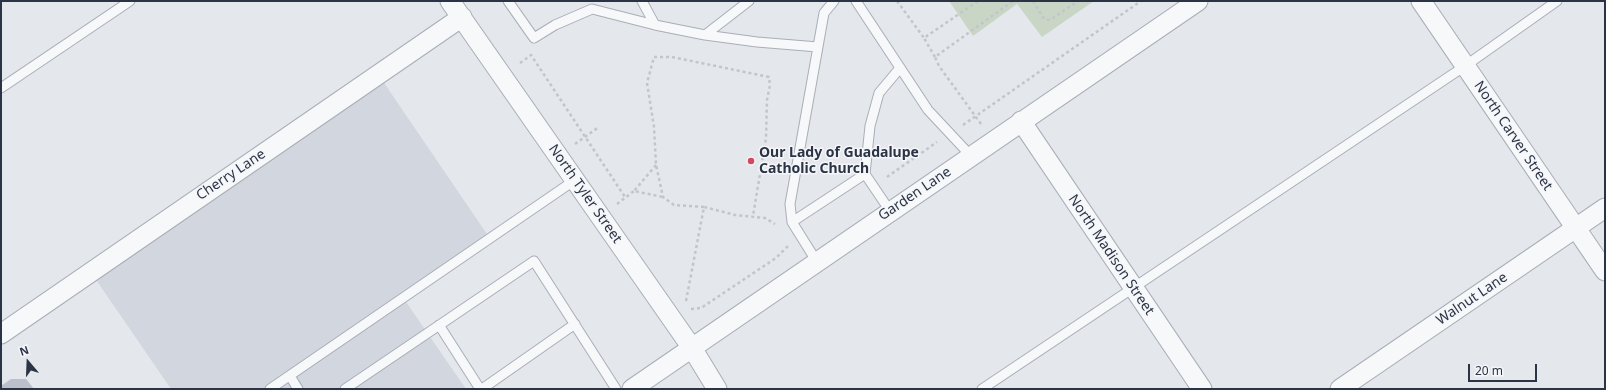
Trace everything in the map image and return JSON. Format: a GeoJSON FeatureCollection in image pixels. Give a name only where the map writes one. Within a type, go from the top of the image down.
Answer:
{"type":"FeatureCollection","features":[{"type":"Feature","properties":{"kind":"street","name":"North Tyler Street"},"geometry":{"type":"LineString","coordinates":[[450,1],[692,348],[717,389]]}},
{"type":"Feature","properties":{"kind":"street","name":"Garden Lane"},"geometry":{"type":"LineString","coordinates":[[632,389],[1198,1]]}},
{"type":"Feature","properties":{"kind":"street","name":"North Carver Street"},"geometry":{"type":"LineString","coordinates":[[1421,1],[1605,271]]}},
{"type":"Feature","properties":{"kind":"street","name":"Cherry Lane"},"geometry":{"type":"LineString","coordinates":[[1,334],[462,17]]}},
{"type":"Feature","properties":{"kind":"street","name":"North Madison Street"},"geometry":{"type":"LineString","coordinates":[[1021,121],[1202,389]]}},
{"type":"Feature","properties":{"kind":"street","name":"Walnut Lane"},"geometry":{"type":"LineString","coordinates":[[1340,389],[1605,208]]}},
{"type":"Feature","properties":{"kind":"lane"},"geometry":{"type":"LineString","coordinates":[[1,88],[130,1]]}},
{"type":"Feature","properties":{"kind":"lane"},"geometry":{"type":"LineString","coordinates":[[508,1],[534,38],[555,25],[592,9],[655,25],[705,35],[757,42],[818,47]]}},
{"type":"Feature","properties":{"kind":"lane"},"geometry":{"type":"LineString","coordinates":[[642,1],[655,25]]}},
{"type":"Feature","properties":{"kind":"lane"},"geometry":{"type":"LineString","coordinates":[[705,35],[749,1]]}},
{"type":"Feature","properties":{"kind":"lane"},"geometry":{"type":"LineString","coordinates":[[817,262],[792,222],[790,204],[824,13],[834,1]]}},
{"type":"Feature","properties":{"kind":"lane"},"geometry":{"type":"LineString","coordinates":[[856,1],[928,110],[971,156]]}},
{"type":"Feature","properties":{"kind":"lane"},"geometry":{"type":"LineString","coordinates":[[982,389],[1465,66],[1557,1]]}},
{"type":"Feature","properties":{"kind":"lane"},"geometry":{"type":"LineString","coordinates":[[890,211],[865,174],[870,126],[879,93],[900,68]]}},
{"type":"Feature","properties":{"kind":"lane"},"geometry":{"type":"LineString","coordinates":[[792,222],[865,174]]}},
{"type":"Feature","properties":{"kind":"lane"},"geometry":{"type":"LineString","coordinates":[[270,389],[575,180]]}},
{"type":"Feature","properties":{"kind":"lane"},"geometry":{"type":"LineString","coordinates":[[345,389],[534,261],[616,389]]}},
{"type":"Feature","properties":{"kind":"lane"},"geometry":{"type":"LineString","coordinates":[[439,325],[481,389],[493,386],[575,324]]}},
{"type":"Feature","properties":{"kind":"lane"},"geometry":{"type":"LineString","coordinates":[[290,376],[298,389]]}},
{"type":"Feature","properties":{"kind":"path"},"geometry":{"type":"LineString","coordinates":[[897,1],[924,38],[939,66],[976,115],[992,141]]}},
{"type":"Feature","properties":{"kind":"path"},"geometry":{"type":"LineString","coordinates":[[924,38],[978,1]]}},
{"type":"Feature","properties":{"kind":"path"},"geometry":{"type":"LineString","coordinates":[[935,57],[1013,1]]}},
{"type":"Feature","properties":{"kind":"path"},"geometry":{"type":"LineString","coordinates":[[1033,1],[1044,19],[1050,20],[1078,1]]}},
{"type":"Feature","properties":{"kind":"path"},"geometry":{"type":"LineString","coordinates":[[976,115],[1141,1]]}},
{"type":"Feature","properties":{"kind":"path"},"geometry":{"type":"LineString","coordinates":[[521,69],[518,64],[531,55],[625,197]]}},
{"type":"Feature","properties":{"kind":"path"},"geometry":{"type":"LineString","coordinates":[[663,197],[656,165],[654,127],[647,83],[654,57],[672,57],[769,77],[770,85],[767,100],[766,138],[753,216]]}},
{"type":"Feature","properties":{"kind":"path"},"geometry":{"type":"LineString","coordinates":[[573,146],[599,127]]}},
{"type":"Feature","properties":{"kind":"path"},"geometry":{"type":"LineString","coordinates":[[569,140],[576,151]]}},
{"type":"Feature","properties":{"kind":"path"},"geometry":{"type":"LineString","coordinates":[[656,165],[634,191],[663,197],[674,205],[704,207]]}},
{"type":"Feature","properties":{"kind":"path"},"geometry":{"type":"LineString","coordinates":[[612,200],[615,205]]}},
{"type":"Feature","properties":{"kind":"path"},"geometry":{"type":"LineString","coordinates":[[690,310],[701,308],[776,258],[792,243]]}},
{"type":"Feature","properties":{"kind":"shaded area"},"geometry":{"type":"Polygon","coordinates":[[[378,74],[491,240],[404,299],[466,389],[171,389],[90,271],[378,74]]]}},
{"type":"Feature","properties":{"kind":"green space"},"geometry":{"type":"Polygon","coordinates":[[[949,1],[1094,1],[1042,37],[1017,4],[973,36],[949,1]]]}},
{"type":"Feature","properties":{"kind":"building"},"geometry":{"type":"Polygon","coordinates":[[[11,379],[26,379],[34,389],[1,389],[1,386],[11,379]]]}},
{"type":"Feature","properties":{"kind":"place","name":"Our Lady of Guadalupe Catholic Church"},"geometry":{"type":"Point","coordinates":[751,161]}}]}
